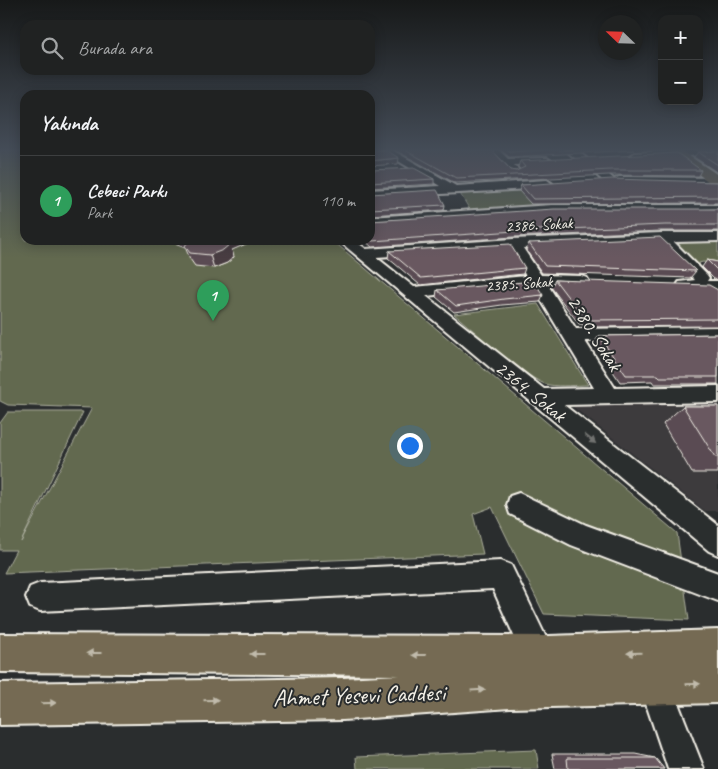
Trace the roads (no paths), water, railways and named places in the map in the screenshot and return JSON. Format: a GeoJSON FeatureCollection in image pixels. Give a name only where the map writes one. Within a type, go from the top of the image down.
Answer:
{"type":"FeatureCollection","features":[{"type":"Feature","properties":{"kind":"main road","name":"Ahmet Yesevi Caddesi"},"geometry":{"type":"LineString","coordinates":[[0,652],[539,656],[718,650]]}},
{"type":"Feature","properties":{"kind":"main road","name":"Ahmet Yesevi Caddesi"},"geometry":{"type":"LineString","coordinates":[[0,704],[343,699],[510,688],[656,686],[718,683]]}},
{"type":"Feature","properties":{"kind":"street"},"geometry":{"type":"LineString","coordinates":[[448,186],[453,189]]}},
{"type":"Feature","properties":{"kind":"street"},"geometry":{"type":"LineString","coordinates":[[375,194],[511,186]]}},
{"type":"Feature","properties":{"kind":"street"},"geometry":{"type":"LineString","coordinates":[[528,186],[552,209],[578,240]]}},
{"type":"Feature","properties":{"kind":"street"},"geometry":{"type":"LineString","coordinates":[[375,221],[552,209],[718,209]]}},
{"type":"Feature","properties":{"kind":"street"},"geometry":{"type":"LineString","coordinates":[[661,237],[715,289]]}},
{"type":"Feature","properties":{"kind":"street","name":"2386. Sokak"},"geometry":{"type":"LineString","coordinates":[[362,254],[513,243],[661,237],[718,237]]}},
{"type":"Feature","properties":{"kind":"street","name":"2380. Sokak"},"geometry":{"type":"LineString","coordinates":[[513,243],[609,395]]}},
{"type":"Feature","properties":{"kind":"street","name":"2364. Sokak"},"geometry":{"type":"LineString","coordinates":[[351,245],[718,542]]}},
{"type":"Feature","properties":{"kind":"street","name":"2385. Sokak"},"geometry":{"type":"LineString","coordinates":[[410,293],[537,280],[595,282]]}},
{"type":"Feature","properties":{"kind":"street"},"geometry":{"type":"LineString","coordinates":[[671,284],[715,289]]}},
{"type":"Feature","properties":{"kind":"street"},"geometry":{"type":"LineString","coordinates":[[570,335],[718,333]]}},
{"type":"Feature","properties":{"kind":"street"},"geometry":{"type":"LineString","coordinates":[[539,397],[718,394]]}},
{"type":"Feature","properties":{"kind":"street"},"geometry":{"type":"LineString","coordinates":[[519,505],[580,536],[718,587]]}},
{"type":"Feature","properties":{"kind":"street"},"geometry":{"type":"LineString","coordinates":[[40,596],[501,575],[539,656]]}},
{"type":"Feature","properties":{"kind":"street"},"geometry":{"type":"LineString","coordinates":[[656,686],[686,769]]}},
{"type":"Feature","properties":{"kind":"place","name":"Cebeci Parkı"},"geometry":{"type":"Point","coordinates":[213,321]}}]}
